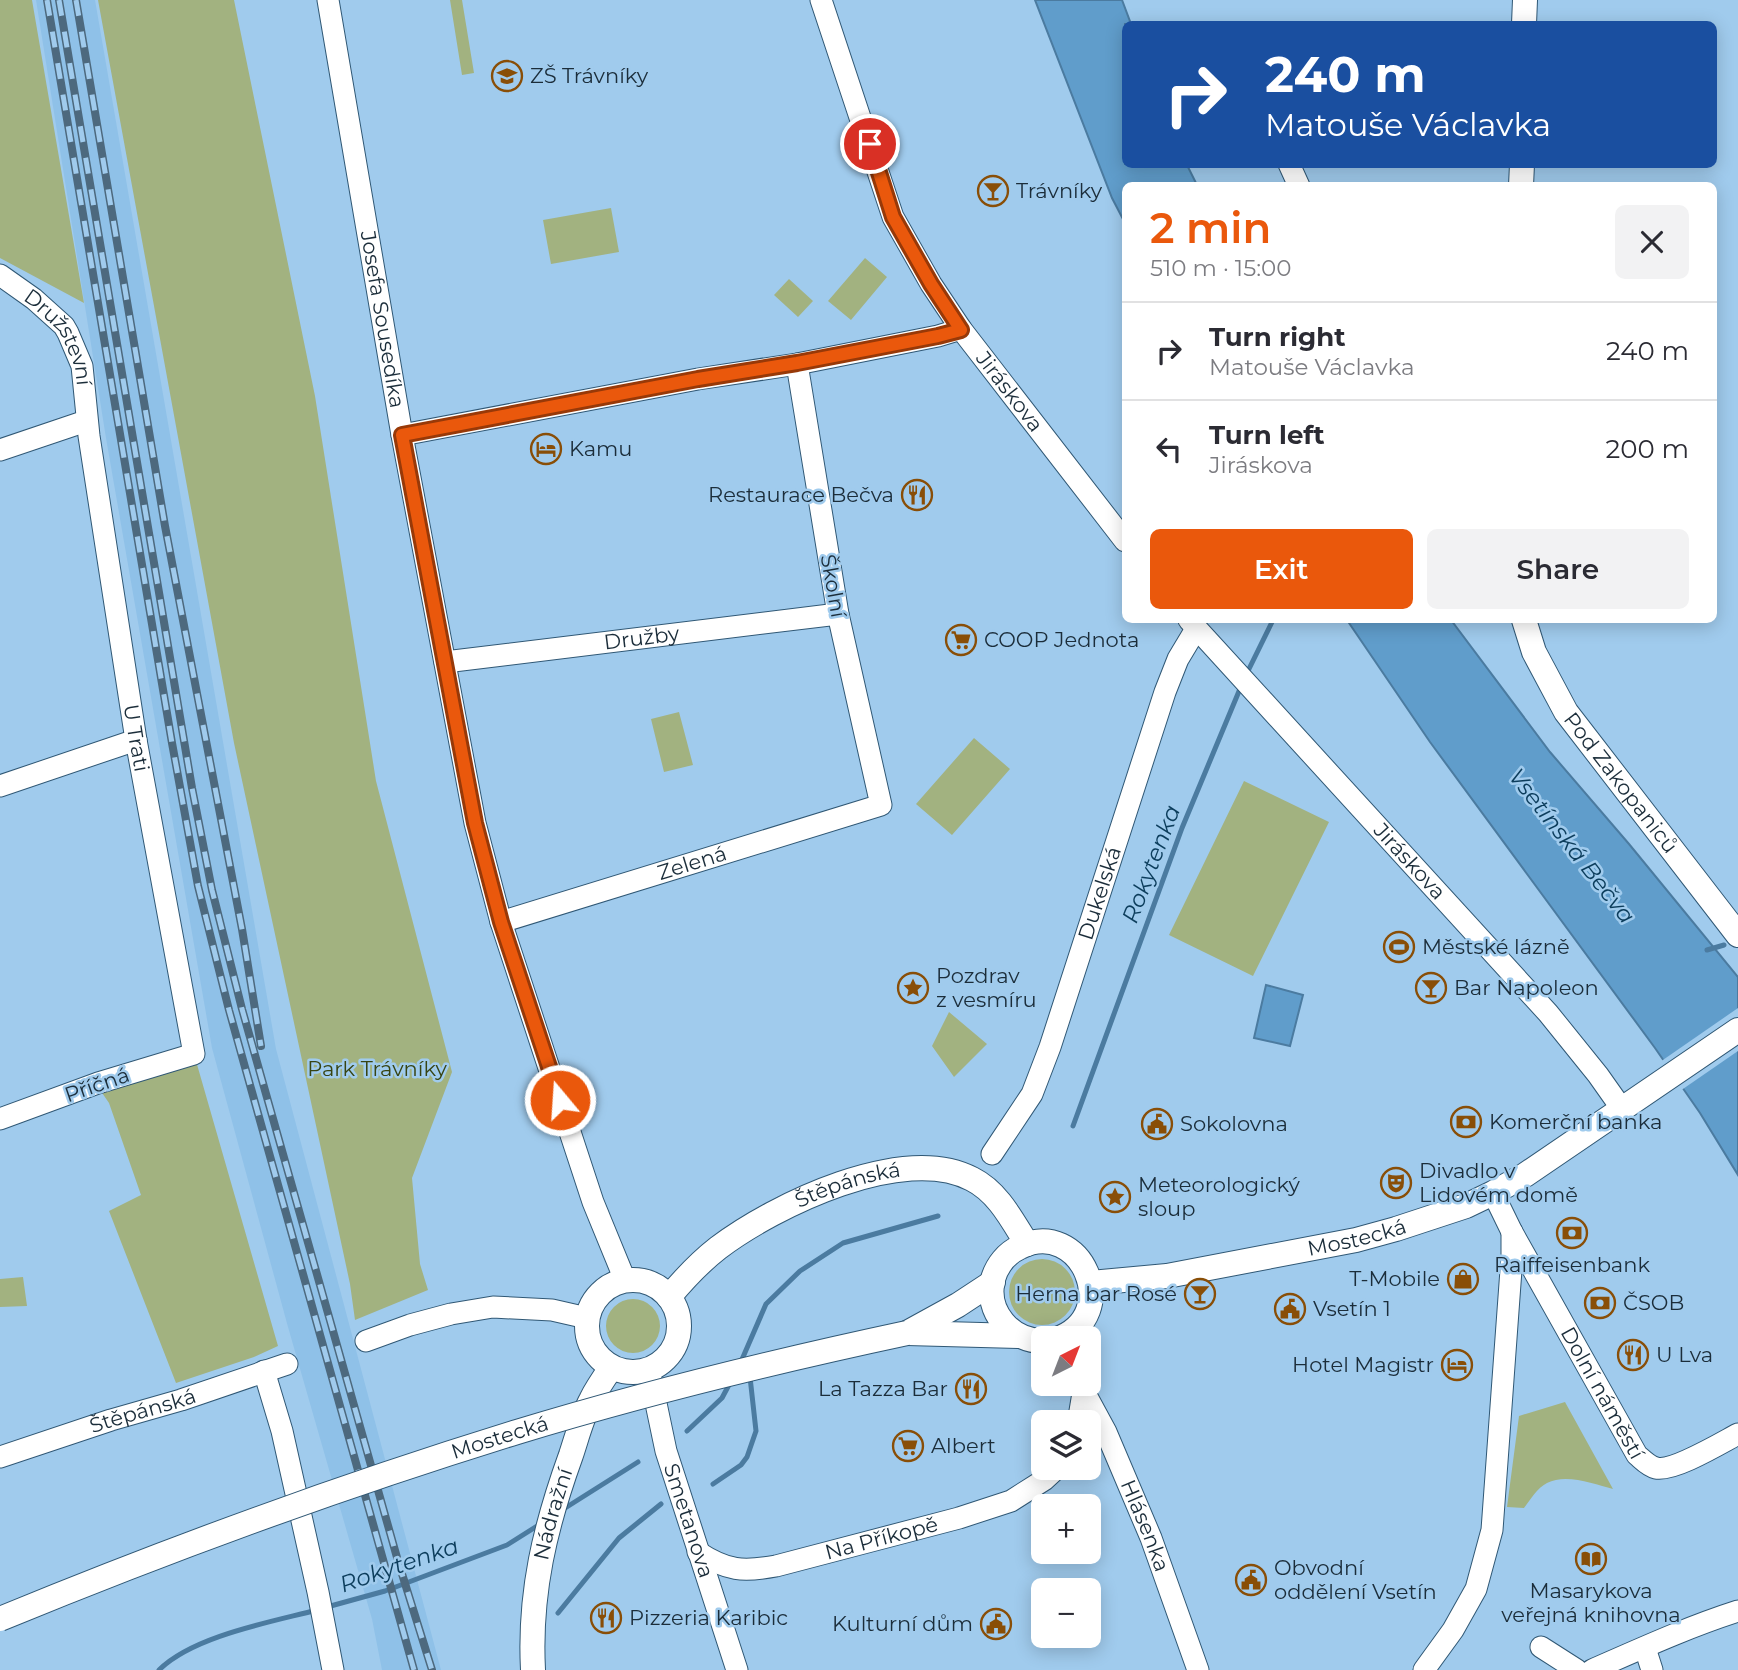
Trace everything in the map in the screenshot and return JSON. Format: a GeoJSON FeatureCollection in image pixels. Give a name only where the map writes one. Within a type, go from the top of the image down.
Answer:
{"type":"FeatureCollection","features":[{"type":"Feature","properties":{"kind":"street","name":"Josefa Sousedíka"},"geometry":{"type":"LineString","coordinates":[[328,0],[402,435],[475,823],[501,922],[593,1202],[625,1280]]}},
{"type":"Feature","properties":{"kind":"street","name":"Jiráskova"},"geometry":{"type":"LineString","coordinates":[[821,0],[893,217],[961,330],[1122,537]]}},
{"type":"Feature","properties":{"kind":"street","name":"Družstevní"},"geometry":{"type":"LineString","coordinates":[[0,275],[34,299],[64,326],[82,366],[86,421]]}},
{"type":"Feature","properties":{"kind":"street"},"geometry":{"type":"LineString","coordinates":[[402,435],[797,363],[961,330]]}},
{"type":"Feature","properties":{"kind":"street","name":"Školní"},"geometry":{"type":"LineString","coordinates":[[797,363],[838,614],[881,805]]}},
{"type":"Feature","properties":{"kind":"street"},"geometry":{"type":"LineString","coordinates":[[0,450],[86,421]]}},
{"type":"Feature","properties":{"kind":"street","name":"U Trati"},"geometry":{"type":"LineString","coordinates":[[86,421],[136,740],[194,1054]]}},
{"type":"Feature","properties":{"kind":"street","name":"Družby"},"geometry":{"type":"LineString","coordinates":[[444,662],[838,614]]}},
{"type":"Feature","properties":{"kind":"street","name":"Pod Zakopaniců"},"geometry":{"type":"LineString","coordinates":[[1525,623],[1534,652],[1566,712],[1738,935]]}},
{"type":"Feature","properties":{"kind":"street","name":"Jiráskova"},"geometry":{"type":"LineString","coordinates":[[1193,624],[1548,1013],[1622,1109]]}},
{"type":"Feature","properties":{"kind":"street","name":"Dukelská"},"geometry":{"type":"LineString","coordinates":[[992,1154],[1031,1094],[1050,1047],[1165,692],[1193,624]]}},
{"type":"Feature","properties":{"kind":"street"},"geometry":{"type":"LineString","coordinates":[[0,786],[136,740]]}},
{"type":"Feature","properties":{"kind":"street","name":"Zelená"},"geometry":{"type":"LineString","coordinates":[[501,922],[881,805]]}},
{"type":"Feature","properties":{"kind":"street","name":"Mostecká"},"geometry":{"type":"LineString","coordinates":[[1091,1283],[1167,1276],[1356,1240],[1457,1209],[1493,1193],[1545,1162],[1738,1030]]}},
{"type":"Feature","properties":{"kind":"street","name":"Příčná"},"geometry":{"type":"LineString","coordinates":[[0,1119],[96,1084],[194,1054]]}},
{"type":"Feature","properties":{"kind":"street","name":"Štěpánská"},"geometry":{"type":"LineString","coordinates":[[669,1297],[704,1259],[762,1220],[830,1188],[883,1173],[919,1167],[946,1170],[973,1179],[992,1194],[1027,1244]]}},
{"type":"Feature","properties":{"kind":"street","name":"Dolní náměstí"},"geometry":{"type":"LineString","coordinates":[[1493,1193],[1512,1232],[1637,1455],[1658,1469],[1689,1459],[1738,1434]]}},
{"type":"Feature","properties":{"kind":"street","name":"Dolní náměstí"},"geometry":{"type":"LineString","coordinates":[[1424,1670],[1453,1630],[1476,1589],[1492,1530],[1512,1232]]}},
{"type":"Feature","properties":{"kind":"street"},"geometry":{"type":"LineString","coordinates":[[1031,1334],[1010,1330],[1002,1323],[992,1293],[992,1282],[1001,1262],[1008,1254],[1027,1244],[1048,1242],[1067,1249],[1083,1263],[1091,1283],[1090,1302],[1088,1311],[1078,1326]]}},
{"type":"Feature","properties":{"kind":"street"},"geometry":{"type":"LineString","coordinates":[[625,1280],[637,1280],[660,1288],[669,1297],[677,1310],[680,1324],[672,1353],[662,1363],[636,1373],[611,1368],[599,1359],[591,1347],[587,1318],[591,1305],[600,1293],[625,1280]]}},
{"type":"Feature","properties":{"kind":"street"},"geometry":{"type":"LineString","coordinates":[[907,1333],[958,1305],[992,1282]]}},
{"type":"Feature","properties":{"kind":"street"},"geometry":{"type":"LineString","coordinates":[[366,1341],[451,1314],[493,1307],[552,1310],[587,1318]]}},
{"type":"Feature","properties":{"kind":"street","name":"Mostecká"},"geometry":{"type":"LineString","coordinates":[[0,1619],[235,1527],[353,1485],[621,1402],[793,1357],[907,1333],[1031,1337]]}},
{"type":"Feature","properties":{"kind":"street","name":"Štěpánská"},"geometry":{"type":"LineString","coordinates":[[0,1457],[288,1364]]}},
{"type":"Feature","properties":{"kind":"street","name":"Nádražní"},"geometry":{"type":"LineString","coordinates":[[533,1670],[537,1573],[544,1540],[555,1499],[590,1401],[611,1368]]}},
{"type":"Feature","properties":{"kind":"street","name":"Smetanova"},"geometry":{"type":"LineString","coordinates":[[649,1370],[666,1451],[737,1670]]}},
{"type":"Feature","properties":{"kind":"street"},"geometry":{"type":"LineString","coordinates":[[264,1371],[282,1431],[333,1670]]}},
{"type":"Feature","properties":{"kind":"street","name":"Hlásenka"},"geometry":{"type":"LineString","coordinates":[[1085,1396],[1105,1432],[1151,1538],[1198,1670]]}},
{"type":"Feature","properties":{"kind":"street","name":"Na Příkopě"},"geometry":{"type":"LineString","coordinates":[[698,1552],[712,1562],[736,1570],[776,1566],[959,1518],[1010,1501],[1044,1480]]}},
{"type":"Feature","properties":{"kind":"street"},"geometry":{"type":"LineString","coordinates":[[1592,1670],[1738,1611]]}},
{"type":"Feature","properties":{"kind":"street"},"geometry":{"type":"LineString","coordinates":[[1541,1647],[1577,1670]]}},
{"type":"Feature","properties":{"kind":"street"},"geometry":{"type":"LineString","coordinates":[[1645,1648],[1652,1670]]}},
{"type":"Feature","properties":{"kind":"shaded area"},"geometry":{"type":"Polygon","coordinates":[[[36,0],[95,0],[276,1049],[441,1670],[382,1670],[372,1619],[212,1048],[106,438],[36,0]]]}},
{"type":"Feature","properties":{"kind":"green space"},"geometry":{"type":"Polygon","coordinates":[[[0,0],[32,0],[84,303],[0,258],[0,0]]]}},
{"type":"Feature","properties":{"kind":"green space","name":"Park Trávníky"},"geometry":{"type":"Polygon","coordinates":[[[98,0],[234,0],[315,396],[376,781],[452,1072],[412,1178],[420,1264],[428,1290],[355,1320],[350,1284],[234,743],[98,0]]]}},
{"type":"Feature","properties":{"kind":"green space"},"geometry":{"type":"Polygon","coordinates":[[[450,0],[462,0],[474,73],[462,75],[450,0]]]}},
{"type":"Feature","properties":{"kind":"green space"},"geometry":{"type":"Polygon","coordinates":[[[611,208],[619,252],[551,264],[543,220],[611,208]]]}},
{"type":"Feature","properties":{"kind":"green space"},"geometry":{"type":"Polygon","coordinates":[[[865,258],[887,277],[851,320],[828,301],[865,258]]]}},
{"type":"Feature","properties":{"kind":"green space"},"geometry":{"type":"Polygon","coordinates":[[[789,279],[813,301],[798,317],[774,295],[789,279]]]}},
{"type":"Feature","properties":{"kind":"green space"},"geometry":{"type":"Polygon","coordinates":[[[679,712],[693,765],[664,772],[651,719],[679,712]]]}},
{"type":"Feature","properties":{"kind":"green space"},"geometry":{"type":"Polygon","coordinates":[[[974,738],[1010,769],[952,835],[916,804],[974,738]]]}},
{"type":"Feature","properties":{"kind":"green space"},"geometry":{"type":"Polygon","coordinates":[[[1244,781],[1329,822],[1253,976],[1169,935],[1244,781]]]}},
{"type":"Feature","properties":{"kind":"green space"},"geometry":{"type":"Polygon","coordinates":[[[949,1012],[987,1044],[954,1077],[932,1046],[949,1012]]]}},
{"type":"Feature","properties":{"kind":"green space"},"geometry":{"type":"Polygon","coordinates":[[[194,1054],[278,1346],[254,1357],[176,1383],[109,1211],[141,1195],[109,1103],[96,1084],[194,1054]]]}},
{"type":"Feature","properties":{"kind":"green space"},"geometry":{"type":"Polygon","coordinates":[[[1042,1259],[1065,1269],[1075,1292],[1065,1315],[1042,1325],[1019,1315],[1009,1292],[1019,1269],[1042,1259]]]}},
{"type":"Feature","properties":{"kind":"green space"},"geometry":{"type":"Polygon","coordinates":[[[23,1277],[27,1306],[0,1307],[0,1279],[23,1277]]]}},
{"type":"Feature","properties":{"kind":"green space"},"geometry":{"type":"Polygon","coordinates":[[[633,1299],[652,1307],[660,1326],[652,1345],[633,1353],[614,1345],[606,1326],[614,1307],[633,1299]]]}},
{"type":"Feature","properties":{"kind":"green space"},"geometry":{"type":"Polygon","coordinates":[[[1565,1402],[1613,1489],[1580,1480],[1555,1480],[1540,1488],[1524,1508],[1507,1507],[1519,1416],[1565,1402]]]}},
{"type":"Feature","properties":{"kind":"water"},"geometry":{"type":"Polygon","coordinates":[[[1035,0],[1122,0],[1130,21],[1122,21],[1122,168],[1188,168],[1196,182],[1122,182],[1122,217],[1112,198],[1035,0]]]}},
{"type":"Feature","properties":{"kind":"water","name":"Vsetínská Bečva"},"geometry":{"type":"Polygon","coordinates":[[[1349,623],[1453,623],[1550,752],[1738,977],[1738,1175],[1700,1113],[1655,1048],[1430,742],[1349,623]]]}},
{"type":"Feature","properties":{"kind":"water"},"geometry":{"type":"Polygon","coordinates":[[[1266,985],[1303,995],[1290,1046],[1254,1038],[1266,985]]]}},
{"type":"Feature","properties":{"kind":"pier"},"geometry":{"type":"Polygon","coordinates":[[[1738,1008],[1738,1051],[1680,1091],[1660,1062],[1738,1008]]]}},
{"type":"Feature","properties":{"kind":"waterway","name":"Rokytenka"},"geometry":{"type":"LineString","coordinates":[[1246,675],[1272,623]]}},
{"type":"Feature","properties":{"kind":"waterway","name":"Rokytenka"},"geometry":{"type":"LineString","coordinates":[[1073,1126],[1182,828],[1242,684]]}},
{"type":"Feature","properties":{"kind":"waterway"},"geometry":{"type":"LineString","coordinates":[[1707,950],[1724,945]]}},
{"type":"Feature","properties":{"kind":"waterway","name":"Rokytenka"},"geometry":{"type":"LineString","coordinates":[[740,1364],[766,1304],[800,1271],[843,1243],[938,1216]]}},
{"type":"Feature","properties":{"kind":"waterway"},"geometry":{"type":"LineString","coordinates":[[713,1484],[741,1465],[747,1457],[756,1431],[750,1377]]}},
{"type":"Feature","properties":{"kind":"waterway","name":"Rokytenka"},"geometry":{"type":"LineString","coordinates":[[687,1431],[722,1398],[731,1381]]}},
{"type":"Feature","properties":{"kind":"waterway","name":"Rokytenka"},"geometry":{"type":"LineString","coordinates":[[562,1510],[638,1462]]}},
{"type":"Feature","properties":{"kind":"waterway"},"geometry":{"type":"LineString","coordinates":[[558,1613],[619,1538],[661,1504]]}},
{"type":"Feature","properties":{"kind":"waterway","name":"Rokytenka"},"geometry":{"type":"LineString","coordinates":[[327,1607],[385,1591],[507,1545],[542,1523]]}},
{"type":"Feature","properties":{"kind":"waterway","name":"Rokytenka"},"geometry":{"type":"LineString","coordinates":[[159,1670],[174,1658],[212,1639],[317,1610]]}},
{"type":"Feature","properties":{"kind":"railway"},"geometry":{"type":"LineString","coordinates":[[47,0],[198,886],[229,1010],[414,1670]]}},
{"type":"Feature","properties":{"kind":"railway"},"geometry":{"type":"LineString","coordinates":[[59,0],[192,788],[212,890],[242,1009],[398,1561],[432,1670]]}},
{"type":"Feature","properties":{"kind":"railway"},"geometry":{"type":"LineString","coordinates":[[76,0],[165,526],[242,929],[261,1046]]}},
{"type":"Feature","properties":{"kind":"place","name":"ZŠ Trávníky"},"geometry":{"type":"Point","coordinates":[507,76]}},
{"type":"Feature","properties":{"kind":"place","name":"Trávníky"},"geometry":{"type":"Point","coordinates":[993,191]}},
{"type":"Feature","properties":{"kind":"place","name":"Kamu"},"geometry":{"type":"Point","coordinates":[546,449]}},
{"type":"Feature","properties":{"kind":"place","name":"Restaurace Bečva"},"geometry":{"type":"Point","coordinates":[917,495]}},
{"type":"Feature","properties":{"kind":"place","name":"COOP Jednota"},"geometry":{"type":"Point","coordinates":[961,640]}},
{"type":"Feature","properties":{"kind":"place","name":"Městské lázně"},"geometry":{"type":"Point","coordinates":[1399,947]}},
{"type":"Feature","properties":{"kind":"place","name":"Pozdrav z vesmíru"},"geometry":{"type":"Point","coordinates":[913,988]}},
{"type":"Feature","properties":{"kind":"place","name":"Bar Napoleon"},"geometry":{"type":"Point","coordinates":[1431,988]}},
{"type":"Feature","properties":{"kind":"place","name":"Komerční banka"},"geometry":{"type":"Point","coordinates":[1466,1122]}},
{"type":"Feature","properties":{"kind":"place","name":"Sokolovna"},"geometry":{"type":"Point","coordinates":[1157,1124]}},
{"type":"Feature","properties":{"kind":"place","name":"Divadlo v Lidovém domě"},"geometry":{"type":"Point","coordinates":[1396,1183]}},
{"type":"Feature","properties":{"kind":"place","name":"Meteorologický sloup"},"geometry":{"type":"Point","coordinates":[1115,1197]}},
{"type":"Feature","properties":{"kind":"place","name":"Raiffeisenbank"},"geometry":{"type":"Point","coordinates":[1572,1233]}},
{"type":"Feature","properties":{"kind":"place","name":"T-Mobile"},"geometry":{"type":"Point","coordinates":[1463,1279]}},
{"type":"Feature","properties":{"kind":"place","name":"Herna bar Rosé"},"geometry":{"type":"Point","coordinates":[1200,1294]}},
{"type":"Feature","properties":{"kind":"place","name":"ČSOB"},"geometry":{"type":"Point","coordinates":[1600,1303]}},
{"type":"Feature","properties":{"kind":"place","name":"Vsetín 1"},"geometry":{"type":"Point","coordinates":[1290,1309]}},
{"type":"Feature","properties":{"kind":"place","name":"U Lva"},"geometry":{"type":"Point","coordinates":[1633,1355]}},
{"type":"Feature","properties":{"kind":"place","name":"Hotel Magistr"},"geometry":{"type":"Point","coordinates":[1457,1365]}},
{"type":"Feature","properties":{"kind":"place","name":"La Tazza Bar"},"geometry":{"type":"Point","coordinates":[971,1389]}},
{"type":"Feature","properties":{"kind":"place","name":"Albert"},"geometry":{"type":"Point","coordinates":[908,1446]}},
{"type":"Feature","properties":{"kind":"place","name":"Masarykova veřejná knihovna"},"geometry":{"type":"Point","coordinates":[1591,1559]}},
{"type":"Feature","properties":{"kind":"place","name":"Obvodní oddělení Vsetín"},"geometry":{"type":"Point","coordinates":[1251,1580]}},
{"type":"Feature","properties":{"kind":"place","name":"Pizzeria Karibic"},"geometry":{"type":"Point","coordinates":[606,1618]}},
{"type":"Feature","properties":{"kind":"place","name":"Kulturní dům"},"geometry":{"type":"Point","coordinates":[996,1624]}},
{"type":"Feature","properties":{"kind":"route"},"geometry":{"type":"LineString","coordinates":[[560,1100],[501,922],[475,823],[402,435],[797,363],[961,330],[893,217],[870,144]]}}]}
